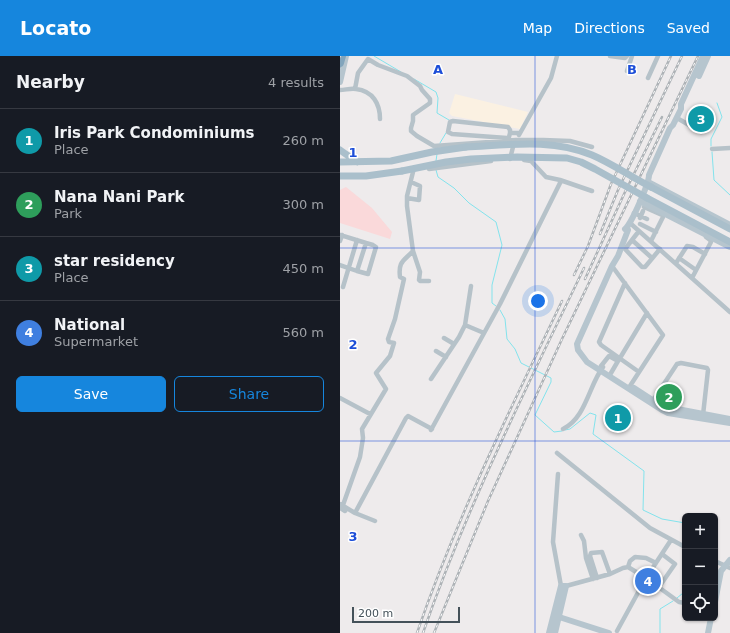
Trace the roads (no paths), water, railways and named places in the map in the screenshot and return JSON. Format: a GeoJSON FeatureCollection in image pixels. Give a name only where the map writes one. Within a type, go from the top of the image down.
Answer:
{"type":"FeatureCollection","features":[{"type":"Feature","properties":{"kind":"highway"},"geometry":{"type":"LineString","coordinates":[[340,63],[342,56]]}},
{"type":"Feature","properties":{"kind":"main road"},"geometry":{"type":"LineString","coordinates":[[340,162],[390,161],[432,152],[466,147],[535,144],[556,145],[576,149],[650,181],[730,229]]}},
{"type":"Feature","properties":{"kind":"main road"},"geometry":{"type":"LineString","coordinates":[[340,150],[357,162]]}},
{"type":"Feature","properties":{"kind":"main road"},"geometry":{"type":"LineString","coordinates":[[340,176],[366,176],[398,173],[446,162],[471,159],[517,157],[567,158],[581,162],[595,169],[643,199],[730,242]]}},
{"type":"Feature","properties":{"kind":"street"},"geometry":{"type":"LineString","coordinates":[[340,82],[346,56]]}},
{"type":"Feature","properties":{"kind":"street"},"geometry":{"type":"LineString","coordinates":[[510,161],[516,140],[551,78],[557,56]]}},
{"type":"Feature","properties":{"kind":"street"},"geometry":{"type":"LineString","coordinates":[[610,56],[624,58],[627,56]]}},
{"type":"Feature","properties":{"kind":"street"},"geometry":{"type":"LineString","coordinates":[[627,71],[632,56]]}},
{"type":"Feature","properties":{"kind":"street"},"geometry":{"type":"LineString","coordinates":[[648,78],[658,56]]}},
{"type":"Feature","properties":{"kind":"street"},"geometry":{"type":"LineString","coordinates":[[698,74],[703,56]]}},
{"type":"Feature","properties":{"kind":"street"},"geometry":{"type":"LineString","coordinates":[[708,56],[688,95],[685,106],[681,109],[673,125],[674,130],[668,138],[660,155],[643,199],[634,213],[629,225],[618,256],[577,344],[578,350],[582,355],[590,358],[602,368],[652,402],[688,414],[730,419]]}},
{"type":"Feature","properties":{"kind":"street"},"geometry":{"type":"LineString","coordinates":[[355,89],[358,73],[368,59],[378,65],[407,76],[420,86],[430,99],[430,103],[413,115],[413,121],[410,128],[411,131],[434,146],[516,140],[566,140],[592,147]]}},
{"type":"Feature","properties":{"kind":"street"},"geometry":{"type":"LineString","coordinates":[[340,90],[362,90],[371,95],[379,104],[380,119]]}},
{"type":"Feature","properties":{"kind":"street"},"geometry":{"type":"LineString","coordinates":[[677,118],[701,132]]}},
{"type":"Feature","properties":{"kind":"street"},"geometry":{"type":"LineString","coordinates":[[510,134],[508,127],[453,121],[450,122],[448,132],[452,134],[507,138],[510,134],[520,133]]}},
{"type":"Feature","properties":{"kind":"street"},"geometry":{"type":"LineString","coordinates":[[712,149],[730,148]]}},
{"type":"Feature","properties":{"kind":"street"},"geometry":{"type":"LineString","coordinates":[[340,180],[413,172],[469,163],[531,161],[542,158],[577,162],[601,175]]}},
{"type":"Feature","properties":{"kind":"street"},"geometry":{"type":"LineString","coordinates":[[531,161],[546,177],[560,180],[592,191]]}},
{"type":"Feature","properties":{"kind":"street"},"geometry":{"type":"LineString","coordinates":[[413,172],[407,198],[413,251],[415,253],[420,272],[419,280],[428,281]]}},
{"type":"Feature","properties":{"kind":"street"},"geometry":{"type":"LineString","coordinates":[[355,513],[406,418],[408,416],[431,429],[496,313],[560,180]]}},
{"type":"Feature","properties":{"kind":"street"},"geometry":{"type":"LineString","coordinates":[[650,181],[730,225]]}},
{"type":"Feature","properties":{"kind":"street"},"geometry":{"type":"LineString","coordinates":[[407,198],[419,200],[420,186],[411,182]]}},
{"type":"Feature","properties":{"kind":"street"},"geometry":{"type":"LineString","coordinates":[[643,199],[730,247]]}},
{"type":"Feature","properties":{"kind":"street"},"geometry":{"type":"LineString","coordinates":[[634,213],[662,216],[651,241]]}},
{"type":"Feature","properties":{"kind":"street"},"geometry":{"type":"LineString","coordinates":[[642,213],[648,218]]}},
{"type":"Feature","properties":{"kind":"street"},"geometry":{"type":"LineString","coordinates":[[640,224],[656,232]]}},
{"type":"Feature","properties":{"kind":"street"},"geometry":{"type":"LineString","coordinates":[[629,225],[651,241],[730,312]]}},
{"type":"Feature","properties":{"kind":"street"},"geometry":{"type":"LineString","coordinates":[[639,231],[625,249],[642,267],[645,267],[660,249]]}},
{"type":"Feature","properties":{"kind":"street"},"geometry":{"type":"LineString","coordinates":[[692,278],[710,242],[710,240],[694,231]]}},
{"type":"Feature","properties":{"kind":"street"},"geometry":{"type":"LineString","coordinates":[[340,241],[341,235],[376,247],[368,274],[340,265]]}},
{"type":"Feature","properties":{"kind":"street"},"geometry":{"type":"LineString","coordinates":[[343,287],[357,240]]}},
{"type":"Feature","properties":{"kind":"street"},"geometry":{"type":"LineString","coordinates":[[632,240],[652,258]]}},
{"type":"Feature","properties":{"kind":"street"},"geometry":{"type":"LineString","coordinates":[[357,270],[366,243]]}},
{"type":"Feature","properties":{"kind":"street"},"geometry":{"type":"LineString","coordinates":[[676,263],[687,246],[693,247],[705,254]]}},
{"type":"Feature","properties":{"kind":"street"},"geometry":{"type":"LineString","coordinates":[[374,521],[342,506],[360,457],[363,438],[362,429],[386,389],[376,373],[390,356],[394,343],[389,342],[388,339],[395,319],[404,279],[400,277],[399,268],[401,261],[413,251]]}},
{"type":"Feature","properties":{"kind":"street"},"geometry":{"type":"LineString","coordinates":[[679,258],[696,270]]}},
{"type":"Feature","properties":{"kind":"street"},"geometry":{"type":"LineString","coordinates":[[614,263],[625,283],[663,335],[630,386]]}},
{"type":"Feature","properties":{"kind":"street"},"geometry":{"type":"LineString","coordinates":[[340,274],[346,276]]}},
{"type":"Feature","properties":{"kind":"street"},"geometry":{"type":"LineString","coordinates":[[625,283],[599,342],[640,372]]}},
{"type":"Feature","properties":{"kind":"street"},"geometry":{"type":"LineString","coordinates":[[431,379],[465,325],[471,286]]}},
{"type":"Feature","properties":{"kind":"street"},"geometry":{"type":"LineString","coordinates":[[620,358],[647,313]]}},
{"type":"Feature","properties":{"kind":"street"},"geometry":{"type":"LineString","coordinates":[[465,325],[484,333]]}},
{"type":"Feature","properties":{"kind":"street"},"geometry":{"type":"LineString","coordinates":[[444,338],[454,344]]}},
{"type":"Feature","properties":{"kind":"street"},"geometry":{"type":"LineString","coordinates":[[436,351],[446,357]]}},
{"type":"Feature","properties":{"kind":"street"},"geometry":{"type":"LineString","coordinates":[[564,429],[578,415],[609,356],[618,361],[611,372]]}},
{"type":"Feature","properties":{"kind":"street"},"geometry":{"type":"LineString","coordinates":[[652,402],[677,364],[682,362],[707,368],[703,416]]}},
{"type":"Feature","properties":{"kind":"street"},"geometry":{"type":"LineString","coordinates":[[602,368],[611,372],[652,402]]}},
{"type":"Feature","properties":{"kind":"street"},"geometry":{"type":"LineString","coordinates":[[340,398],[370,414]]}},
{"type":"Feature","properties":{"kind":"street"},"geometry":{"type":"LineString","coordinates":[[703,416],[730,423]]}},
{"type":"Feature","properties":{"kind":"street"},"geometry":{"type":"LineString","coordinates":[[557,453],[650,528],[682,546]]}},
{"type":"Feature","properties":{"kind":"street"},"geometry":{"type":"LineString","coordinates":[[555,633],[563,586],[553,542],[558,474]]}},
{"type":"Feature","properties":{"kind":"street"},"geometry":{"type":"LineString","coordinates":[[581,535],[584,541],[586,558],[595,578]]}},
{"type":"Feature","properties":{"kind":"street"},"geometry":{"type":"LineString","coordinates":[[617,630],[646,578],[671,540]]}},
{"type":"Feature","properties":{"kind":"street"},"geometry":{"type":"LineString","coordinates":[[595,578],[590,556],[591,553],[602,552],[610,574]]}},
{"type":"Feature","properties":{"kind":"street"},"geometry":{"type":"LineString","coordinates":[[659,587],[675,564],[662,554]]}},
{"type":"Feature","properties":{"kind":"street"},"geometry":{"type":"LineString","coordinates":[[628,567],[630,560],[635,557],[646,558],[656,563]]}},
{"type":"Feature","properties":{"kind":"street"},"geometry":{"type":"LineString","coordinates":[[718,585],[720,574],[728,567],[730,560]]}},
{"type":"Feature","properties":{"kind":"street"},"geometry":{"type":"LineString","coordinates":[[718,562],[728,567]]}},
{"type":"Feature","properties":{"kind":"street"},"geometry":{"type":"LineString","coordinates":[[563,586],[610,574],[628,567],[679,602],[682,602]]}},
{"type":"Feature","properties":{"kind":"street"},"geometry":{"type":"LineString","coordinates":[[557,619],[594,632],[609,633]]}},
{"type":"Feature","properties":{"kind":"street"},"geometry":{"type":"LineString","coordinates":[[550,633],[557,619]]}},
{"type":"Feature","properties":{"kind":"street"},"geometry":{"type":"LineString","coordinates":[[708,633],[710,621]]}},
{"type":"Feature","properties":{"kind":"waterway"},"geometry":{"type":"LineString","coordinates":[[374,56],[401,72]]}},
{"type":"Feature","properties":{"kind":"waterway"},"geometry":{"type":"LineString","coordinates":[[414,79],[436,92],[438,98],[437,113],[449,120]]}},
{"type":"Feature","properties":{"kind":"waterway"},"geometry":{"type":"LineString","coordinates":[[711,146],[711,139],[722,117],[717,103]]}},
{"type":"Feature","properties":{"kind":"waterway"},"geometry":{"type":"LineString","coordinates":[[440,143],[446,133]]}},
{"type":"Feature","properties":{"kind":"waterway"},"geometry":{"type":"LineString","coordinates":[[712,152],[714,180],[730,195]]}},
{"type":"Feature","properties":{"kind":"waterway"},"geometry":{"type":"LineString","coordinates":[[436,161],[437,154]]}},
{"type":"Feature","properties":{"kind":"waterway"},"geometry":{"type":"LineString","coordinates":[[436,170],[438,177],[454,188],[469,203],[496,222],[502,245],[492,285],[492,303],[496,306]]}},
{"type":"Feature","properties":{"kind":"waterway"},"geometry":{"type":"LineString","coordinates":[[500,310],[505,319],[507,339],[515,349],[521,363],[551,378],[551,382],[535,415],[554,432],[562,431]]}},
{"type":"Feature","properties":{"kind":"waterway"},"geometry":{"type":"LineString","coordinates":[[565,430],[570,429],[590,413],[596,415],[593,434],[644,471],[643,510],[662,519],[682,522]]}},
{"type":"Feature","properties":{"kind":"waterway"},"geometry":{"type":"LineString","coordinates":[[677,598],[682,594]]}},
{"type":"Feature","properties":{"kind":"waterway"},"geometry":{"type":"LineString","coordinates":[[660,633],[660,609],[673,601]]}},
{"type":"Feature","properties":{"kind":"railway"},"geometry":{"type":"LineString","coordinates":[[574,275],[588,246],[611,184],[671,56]]}},
{"type":"Feature","properties":{"kind":"railway"},"geometry":{"type":"LineString","coordinates":[[600,234],[618,190],[682,56]]}},
{"type":"Feature","properties":{"kind":"railway"},"geometry":{"type":"LineString","coordinates":[[434,633],[488,501],[562,339],[698,56]]}},
{"type":"Feature","properties":{"kind":"railway"},"geometry":{"type":"LineString","coordinates":[[585,279],[625,192],[662,117]]}},
{"type":"Feature","properties":{"kind":"railway"},"geometry":{"type":"LineString","coordinates":[[423,633],[458,540],[498,448],[584,268]]}},
{"type":"Feature","properties":{"kind":"railway"},"geometry":{"type":"LineString","coordinates":[[417,633],[432,590],[466,507],[562,301]]}},
{"type":"Feature","properties":{"kind":"place","name":"star residency"},"geometry":{"type":"Point","coordinates":[701,119]}},
{"type":"Feature","properties":{"kind":"place","name":"Nana Nani Park"},"geometry":{"type":"Point","coordinates":[669,397]}},
{"type":"Feature","properties":{"kind":"place","name":"Iris Park Condominiums"},"geometry":{"type":"Point","coordinates":[618,418]}},
{"type":"Feature","properties":{"kind":"place","name":"National"},"geometry":{"type":"Point","coordinates":[648,581]}}]}
